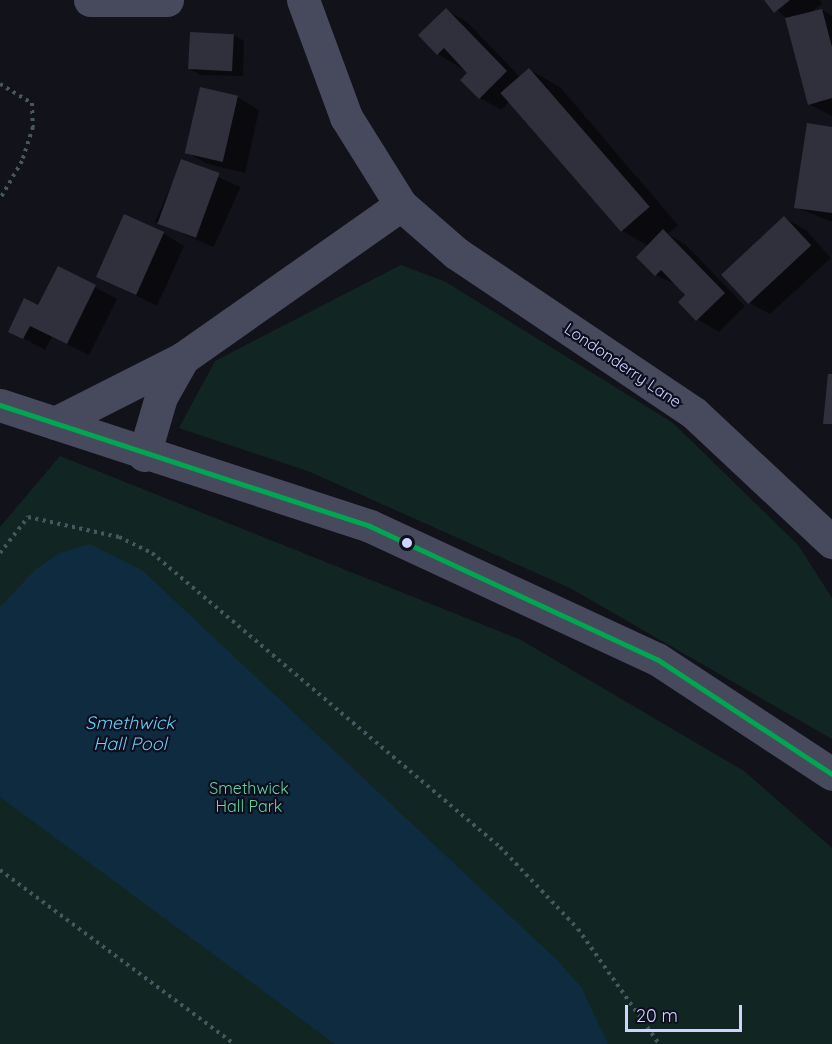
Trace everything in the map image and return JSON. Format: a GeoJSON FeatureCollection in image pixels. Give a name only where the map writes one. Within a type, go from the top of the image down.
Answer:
{"type":"FeatureCollection","features":[{"type":"Feature","properties":{"kind":"street"},"geometry":{"type":"LineString","coordinates":[[90,0],[167,0]]}},
{"type":"Feature","properties":{"kind":"street","name":"Londonderry Lane"},"geometry":{"type":"LineString","coordinates":[[303,0],[346,117],[400,205],[456,253],[694,413],[832,542]]}},
{"type":"Feature","properties":{"kind":"street"},"geometry":{"type":"LineString","coordinates":[[55,423],[183,358],[400,205]]}},
{"type":"Feature","properties":{"kind":"street"},"geometry":{"type":"LineString","coordinates":[[144,454],[161,397],[183,358]]}},
{"type":"Feature","properties":{"kind":"street"},"geometry":{"type":"LineString","coordinates":[[0,405],[144,454],[370,526],[657,659],[832,774]]}},
{"type":"Feature","properties":{"kind":"path"},"geometry":{"type":"LineString","coordinates":[[0,84],[32,103],[33,127],[22,161],[0,199]]}},
{"type":"Feature","properties":{"kind":"path"},"geometry":{"type":"LineString","coordinates":[[0,553],[28,517],[119,537],[152,553],[500,847],[578,928],[659,1044]]}},
{"type":"Feature","properties":{"kind":"path"},"geometry":{"type":"LineString","coordinates":[[0,870],[234,1044]]}},
{"type":"Feature","properties":{"kind":"green space"},"geometry":{"type":"Polygon","coordinates":[[[401,265],[446,282],[673,423],[798,545],[832,598],[832,739],[570,588],[308,471],[179,428],[215,361],[401,265]]]}},
{"type":"Feature","properties":{"kind":"green space","name":"Smethwick Hall Park"},"geometry":{"type":"Polygon","coordinates":[[[60,456],[521,640],[744,771],[832,848],[832,1044],[0,1044],[0,527],[60,456]]]}},
{"type":"Feature","properties":{"kind":"water","name":"Smethwick Hall Pool"},"geometry":{"type":"Polygon","coordinates":[[[90,544],[142,570],[558,961],[581,987],[608,1044],[335,1044],[0,797],[0,607],[36,569],[60,553],[90,544]]]}},
{"type":"Feature","properties":{"kind":"building"},"geometry":{"type":"Polygon","coordinates":[[[764,0],[790,0],[774,13],[764,0]]]}},
{"type":"Feature","properties":{"kind":"building"},"geometry":{"type":"Polygon","coordinates":[[[446,8],[507,71],[479,99],[460,80],[467,73],[444,48],[437,55],[418,35],[446,8]]]}},
{"type":"Feature","properties":{"kind":"building"},"geometry":{"type":"Polygon","coordinates":[[[822,9],[832,47],[832,98],[808,105],[785,18],[822,9]]]}},
{"type":"Feature","properties":{"kind":"building"},"geometry":{"type":"Polygon","coordinates":[[[190,32],[234,34],[232,71],[188,69],[190,32]]]}},
{"type":"Feature","properties":{"kind":"building"},"geometry":{"type":"Polygon","coordinates":[[[529,68],[650,207],[621,232],[500,93],[529,68]]]}},
{"type":"Feature","properties":{"kind":"building"},"geometry":{"type":"Polygon","coordinates":[[[200,87],[238,96],[223,162],[185,153],[200,87]]]}},
{"type":"Feature","properties":{"kind":"building"},"geometry":{"type":"Polygon","coordinates":[[[807,123],[832,127],[832,213],[794,208],[807,123]]]}},
{"type":"Feature","properties":{"kind":"building"},"geometry":{"type":"Polygon","coordinates":[[[181,159],[220,173],[196,238],[157,224],[181,159]]]}},
{"type":"Feature","properties":{"kind":"building"},"geometry":{"type":"Polygon","coordinates":[[[124,214],[164,232],[136,295],[96,277],[124,214]]]}},
{"type":"Feature","properties":{"kind":"building"},"geometry":{"type":"Polygon","coordinates":[[[784,216],[811,245],[748,304],[721,275],[784,216]]]}},
{"type":"Feature","properties":{"kind":"building"},"geometry":{"type":"Polygon","coordinates":[[[663,229],[725,293],[696,321],[678,302],[685,295],[661,270],[655,276],[636,257],[663,229]]]}},
{"type":"Feature","properties":{"kind":"building"},"geometry":{"type":"Polygon","coordinates":[[[58,266],[96,285],[67,344],[30,326],[23,339],[8,332],[24,298],[38,305],[58,266]]]}},
{"type":"Feature","properties":{"kind":"building"},"geometry":{"type":"Polygon","coordinates":[[[828,374],[832,374],[832,424],[823,424],[828,374]]]}},
{"type":"Feature","properties":{"kind":"transit line"},"geometry":{"type":"LineString","coordinates":[[0,405],[370,526],[657,659],[832,774]]}}]}
